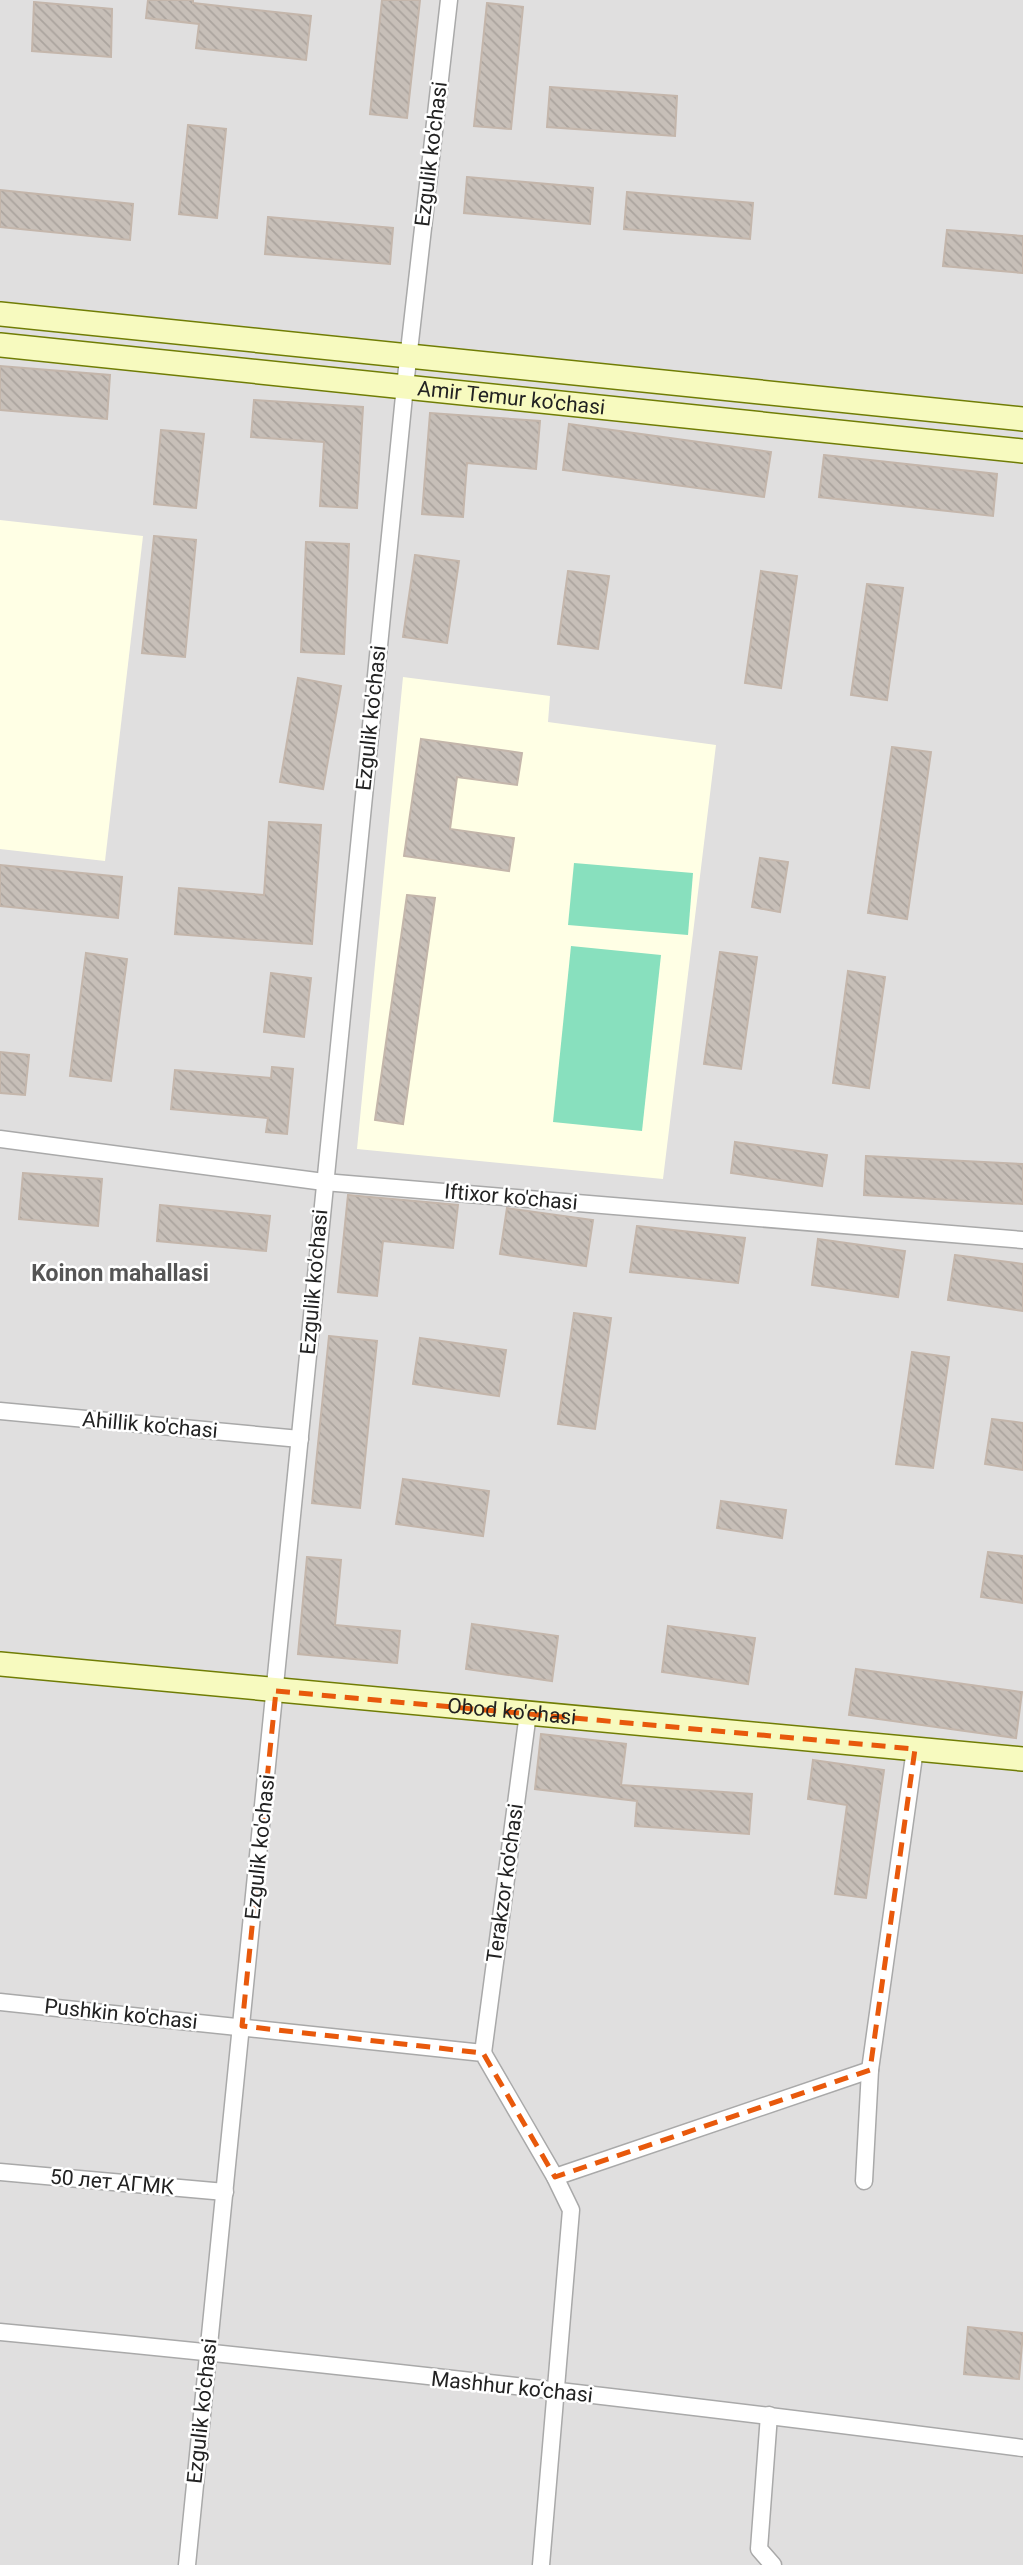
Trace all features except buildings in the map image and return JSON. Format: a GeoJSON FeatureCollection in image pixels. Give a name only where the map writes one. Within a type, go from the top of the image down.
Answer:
{"type":"FeatureCollection","features":[{"type":"Feature","properties":{"kind":"main road","name":"Amir Temur ko'chasi"},"geometry":{"type":"LineString","coordinates":[[0,314],[1023,419]]}},
{"type":"Feature","properties":{"kind":"main road","name":"Amir Temur ko'chasi"},"geometry":{"type":"LineString","coordinates":[[0,345],[1023,451]]}},
{"type":"Feature","properties":{"kind":"main road","name":"Obod ko'chasi"},"geometry":{"type":"LineString","coordinates":[[0,1664],[1023,1759]]}},
{"type":"Feature","properties":{"kind":"street","name":"Ezgulik ko'chasi"},"geometry":{"type":"LineString","coordinates":[[187,2565],[405,386],[449,0]]}},
{"type":"Feature","properties":{"kind":"street","name":"Iftixor ko'chasi"},"geometry":{"type":"LineString","coordinates":[[0,1139],[324,1182],[1023,1240]]}},
{"type":"Feature","properties":{"kind":"street","name":"Ahillik ko'chasi"},"geometry":{"type":"LineString","coordinates":[[0,1411],[300,1439]]}},
{"type":"Feature","properties":{"kind":"street","name":"Terakzor ko'chasi"},"geometry":{"type":"LineString","coordinates":[[483,2053],[528,1713]]}},
{"type":"Feature","properties":{"kind":"street"},"geometry":{"type":"LineString","coordinates":[[864,2181],[870,2070],[915,1749]]}},
{"type":"Feature","properties":{"kind":"street","name":"Pushkin ko'chasi"},"geometry":{"type":"LineString","coordinates":[[0,2001],[242,2026]]}},
{"type":"Feature","properties":{"kind":"street"},"geometry":{"type":"LineString","coordinates":[[242,2026],[483,2053],[555,2177],[571,2210],[541,2565]]}},
{"type":"Feature","properties":{"kind":"street"},"geometry":{"type":"LineString","coordinates":[[555,2177],[870,2070]]}},
{"type":"Feature","properties":{"kind":"street","name":"50 лет АГМК"},"geometry":{"type":"LineString","coordinates":[[0,2172],[225,2192]]}},
{"type":"Feature","properties":{"kind":"street","name":"Mashhur ko‘chasi"},"geometry":{"type":"LineString","coordinates":[[0,2332],[208,2352],[769,2415],[1023,2448]]}},
{"type":"Feature","properties":{"kind":"street"},"geometry":{"type":"LineString","coordinates":[[769,2415],[759,2549],[773,2565]]}},
{"type":"Feature","properties":{"kind":"highlighted area"},"geometry":{"type":"Polygon","coordinates":[[[276,1691],[915,1749],[870,2070],[555,2177],[483,2053],[242,2026],[276,1691]]]}},
{"type":"Feature","properties":{"kind":"shaded area"},"geometry":{"type":"Polygon","coordinates":[[[0,0],[1023,0],[1023,2565],[0,2565],[0,0]]]}},
{"type":"Feature","properties":{"kind":"shaded area"},"geometry":{"type":"Polygon","coordinates":[[[0,520],[143,536],[105,861],[0,849],[0,520]]]}},
{"type":"Feature","properties":{"kind":"shaded area"},"geometry":{"type":"Polygon","coordinates":[[[403,677],[550,696],[548,722],[716,745],[663,1179],[357,1149],[403,677]]]}},
{"type":"Feature","properties":{"kind":"green space"},"geometry":{"type":"Polygon","coordinates":[[[574,863],[693,873],[688,935],[568,925],[574,863]]]}},
{"type":"Feature","properties":{"kind":"green space"},"geometry":{"type":"Polygon","coordinates":[[[571,946],[661,955],[642,1131],[553,1122],[571,946]]]}},
{"type":"Feature","properties":{"kind":"district","name":"Koinon mahallasi"},"geometry":{"type":"Point","coordinates":[120,1273]}}]}
